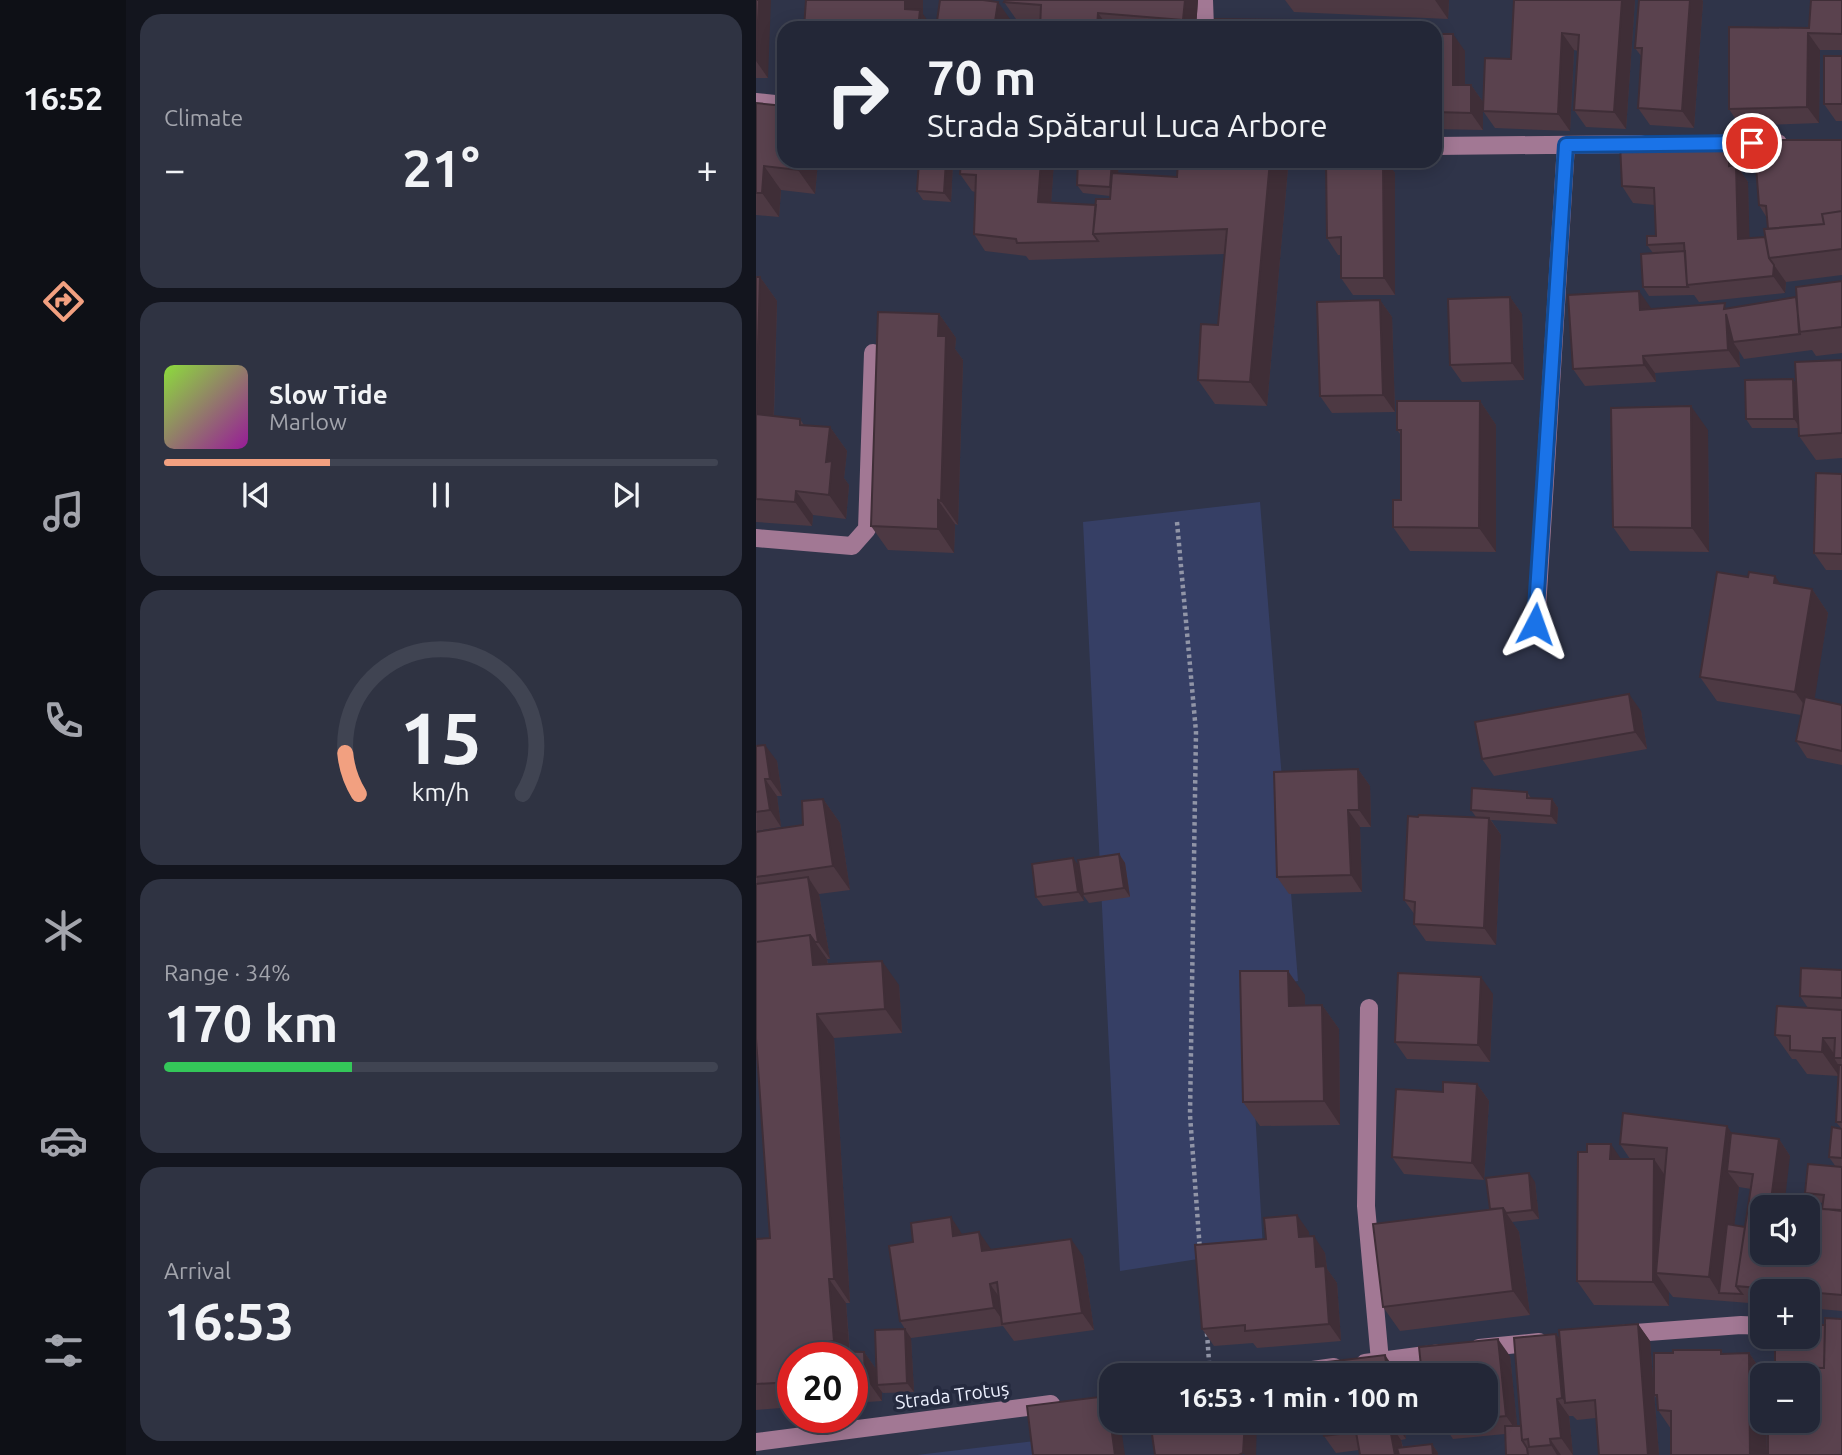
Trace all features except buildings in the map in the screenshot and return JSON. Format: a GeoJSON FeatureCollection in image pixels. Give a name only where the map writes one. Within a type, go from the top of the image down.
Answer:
{"type":"FeatureCollection","features":[{"type":"Feature","properties":{"kind":"street"},"geometry":{"type":"LineString","coordinates":[[1204,0],[1205,21]]}},
{"type":"Feature","properties":{"kind":"street"},"geometry":{"type":"LineString","coordinates":[[756,102],[777,104]]}},
{"type":"Feature","properties":{"kind":"street"},"geometry":{"type":"LineString","coordinates":[[1442,146],[1659,144]]}},
{"type":"Feature","properties":{"kind":"street"},"geometry":{"type":"LineString","coordinates":[[1686,144],[1791,144]]}},
{"type":"Feature","properties":{"kind":"street"},"geometry":{"type":"LineString","coordinates":[[1535,624],[1566,145]]}},
{"type":"Feature","properties":{"kind":"street"},"geometry":{"type":"LineString","coordinates":[[756,538],[852,547],[867,529],[873,353]]}},
{"type":"Feature","properties":{"kind":"street"},"geometry":{"type":"LineString","coordinates":[[1369,1009],[1366,1206],[1380,1361]]}},
{"type":"Feature","properties":{"kind":"street"},"geometry":{"type":"LineString","coordinates":[[1603,1336],[1750,1325]]}},
{"type":"Feature","properties":{"kind":"street"},"geometry":{"type":"LineString","coordinates":[[1365,1363],[1552,1341]]}},
{"type":"Feature","properties":{"kind":"street","name":"Strada Trotuș"},"geometry":{"type":"LineString","coordinates":[[756,1442],[1070,1401]]}},
{"type":"Feature","properties":{"kind":"path"},"geometry":{"type":"LineString","coordinates":[[1177,522],[1196,732],[1190,1115],[1200,1252]]}},
{"type":"Feature","properties":{"kind":"path"},"geometry":{"type":"LineString","coordinates":[[1206,1321],[1209,1363]]}},
{"type":"Feature","properties":{"kind":"shaded area"},"geometry":{"type":"Polygon","coordinates":[[[1260,502],[1298,981],[1248,988],[1263,1249],[1120,1271],[1083,522],[1260,502]]]}},
{"type":"Feature","properties":{"kind":"shaded area"},"geometry":{"type":"Polygon","coordinates":[[[1035,1441],[1036,1455],[917,1455],[1035,1441]]]}},
{"type":"Feature","properties":{"kind":"route"},"geometry":{"type":"LineString","coordinates":[[1535,624],[1566,145],[1752,143]]}}]}
